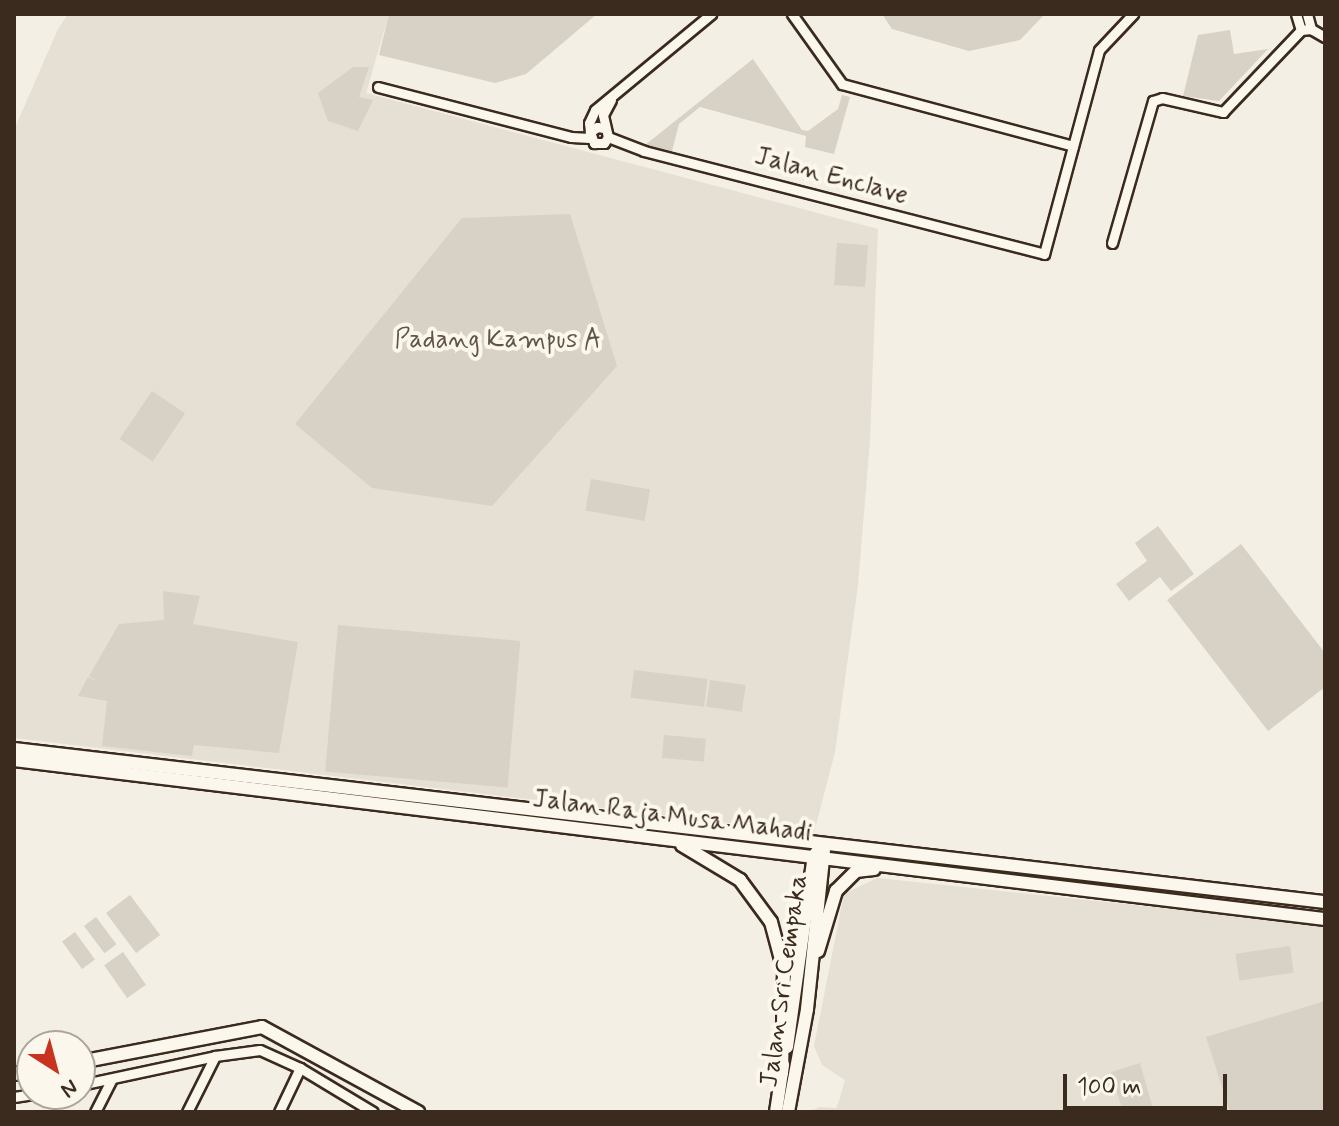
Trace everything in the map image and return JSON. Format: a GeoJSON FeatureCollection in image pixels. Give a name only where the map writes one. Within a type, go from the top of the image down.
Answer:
{"type":"FeatureCollection","features":[{"type":"Feature","properties":{"kind":"main road","name":"Jalan Raja Musa Mahadi"},"geometry":{"type":"LineString","coordinates":[[14,749],[524,816]]}},
{"type":"Feature","properties":{"kind":"main road","name":"Jalan Raja Musa Mahadi"},"geometry":{"type":"LineString","coordinates":[[14,760],[524,816],[823,843],[1325,902]]}},
{"type":"Feature","properties":{"kind":"main road","name":"Jalan Raja Musa Mahadi"},"geometry":{"type":"LineString","coordinates":[[563,820],[661,838],[1325,919]]}},
{"type":"Feature","properties":{"kind":"main road"},"geometry":{"type":"LineString","coordinates":[[661,838],[693,849],[740,880],[771,922],[784,971],[782,1073]]}},
{"type":"Feature","properties":{"kind":"main road","name":"Jalan Sri Cempaka"},"geometry":{"type":"LineString","coordinates":[[776,1112],[823,843]]}},
{"type":"Feature","properties":{"kind":"main road","name":"Jalan Sri Cempaka"},"geometry":{"type":"LineString","coordinates":[[788,1112],[811,976],[819,856]]}},
{"type":"Feature","properties":{"kind":"main road"},"geometry":{"type":"LineString","coordinates":[[811,976],[830,903],[844,880],[856,871],[897,871],[904,868]]}},
{"type":"Feature","properties":{"kind":"main road"},"geometry":{"type":"LineString","coordinates":[[96,1059],[262,1027],[418,1112]]}},
{"type":"Feature","properties":{"kind":"street"},"geometry":{"type":"LineString","coordinates":[[590,135],[591,116],[711,14]]}},
{"type":"Feature","properties":{"kind":"street"},"geometry":{"type":"LineString","coordinates":[[792,14],[842,84],[1073,146],[1099,50],[1133,14]]}},
{"type":"Feature","properties":{"kind":"street"},"geometry":{"type":"LineString","coordinates":[[1296,14],[1306,29],[1325,37]]}},
{"type":"Feature","properties":{"kind":"street"},"geometry":{"type":"LineString","coordinates":[[1112,243],[1153,101],[1162,98],[1223,112],[1306,29],[1307,14]]}},
{"type":"Feature","properties":{"kind":"street","name":"Jalan Enclave"},"geometry":{"type":"LineString","coordinates":[[378,87],[571,137],[590,135],[597,127],[644,151],[1044,254],[1073,146]]}},
{"type":"Feature","properties":{"kind":"street"},"geometry":{"type":"LineString","coordinates":[[606,133],[603,115],[612,97]]}},
{"type":"Feature","properties":{"kind":"street","name":"Jalan Enclave"},"geometry":{"type":"LineString","coordinates":[[590,135],[597,145],[606,133]]}},
{"type":"Feature","properties":{"kind":"street"},"geometry":{"type":"LineString","coordinates":[[96,1082],[215,1056],[260,1050],[300,1068],[372,1112]]}},
{"type":"Feature","properties":{"kind":"street"},"geometry":{"type":"LineString","coordinates":[[187,1112],[215,1056]]}},
{"type":"Feature","properties":{"kind":"street"},"geometry":{"type":"LineString","coordinates":[[279,1112],[300,1068]]}},
{"type":"Feature","properties":{"kind":"street"},"geometry":{"type":"LineString","coordinates":[[95,1112],[112,1079]]}},
{"type":"Feature","properties":{"kind":"shaded area"},"geometry":{"type":"Polygon","coordinates":[[[68,14],[389,14],[366,93],[878,229],[870,440],[858,585],[835,752],[814,833],[14,738],[14,130],[58,29],[68,14]]]}},
{"type":"Feature","properties":{"kind":"shaded area"},"geometry":{"type":"Polygon","coordinates":[[[877,878],[1325,925],[1325,1112],[805,1112],[821,1107],[836,1108],[839,1101],[845,1080],[822,1065],[814,1046],[844,894],[877,878]]]}},
{"type":"Feature","properties":{"kind":"green space"},"geometry":{"type":"Polygon","coordinates":[[[389,14],[597,14],[526,74],[495,83],[379,55],[389,14]]]}},
{"type":"Feature","properties":{"kind":"green space"},"geometry":{"type":"Polygon","coordinates":[[[882,14],[1045,14],[1020,40],[969,51],[892,29],[882,14]]]}},
{"type":"Feature","properties":{"kind":"green space"},"geometry":{"type":"Polygon","coordinates":[[[1230,30],[1234,54],[1268,49],[1219,101],[1183,96],[1198,35],[1230,30]]]}},
{"type":"Feature","properties":{"kind":"green space"},"geometry":{"type":"Polygon","coordinates":[[[753,59],[802,130],[808,131],[838,109],[842,95],[850,97],[834,154],[805,147],[806,136],[700,107],[679,124],[672,151],[645,145],[753,59]]]}},
{"type":"Feature","properties":{"kind":"green space"},"geometry":{"type":"Polygon","coordinates":[[[353,67],[369,67],[359,97],[373,100],[358,131],[328,121],[318,93],[353,67]]]}},
{"type":"Feature","properties":{"kind":"green space","name":"Padang Kampus A"},"geometry":{"type":"Polygon","coordinates":[[[570,214],[617,366],[492,506],[372,488],[295,424],[462,218],[570,214]]]}},
{"type":"Feature","properties":{"kind":"green space"},"geometry":{"type":"Polygon","coordinates":[[[837,243],[868,245],[865,287],[834,285],[837,243]]]}},
{"type":"Feature","properties":{"kind":"green space"},"geometry":{"type":"Polygon","coordinates":[[[152,391],[185,413],[153,461],[120,439],[152,391]]]}},
{"type":"Feature","properties":{"kind":"green space"},"geometry":{"type":"Polygon","coordinates":[[[591,479],[650,489],[645,521],[585,511],[591,479]]]}},
{"type":"Feature","properties":{"kind":"green space"},"geometry":{"type":"Polygon","coordinates":[[[1158,526],[1194,574],[1171,591],[1160,577],[1129,601],[1116,584],[1147,561],[1135,543],[1158,526]]]}},
{"type":"Feature","properties":{"kind":"green space"},"geometry":{"type":"Polygon","coordinates":[[[1241,544],[1325,653],[1325,687],[1268,731],[1167,600],[1241,544]]]}},
{"type":"Feature","properties":{"kind":"green space"},"geometry":{"type":"Polygon","coordinates":[[[163,591],[200,596],[193,624],[298,642],[279,753],[194,745],[192,756],[102,746],[107,701],[78,696],[88,677],[99,682],[89,676],[119,624],[164,620],[163,591]]]}},
{"type":"Feature","properties":{"kind":"green space"},"geometry":{"type":"Polygon","coordinates":[[[338,625],[520,641],[507,787],[325,771],[338,625]]]}},
{"type":"Feature","properties":{"kind":"green space"},"geometry":{"type":"Polygon","coordinates":[[[634,670],[707,679],[704,707],[631,698],[634,670]]]}},
{"type":"Feature","properties":{"kind":"green space"},"geometry":{"type":"Polygon","coordinates":[[[710,680],[746,685],[742,712],[706,707],[710,680]]]}},
{"type":"Feature","properties":{"kind":"green space"},"geometry":{"type":"Polygon","coordinates":[[[664,735],[706,739],[704,762],[662,758],[664,735]]]}},
{"type":"Feature","properties":{"kind":"green space"},"geometry":{"type":"Polygon","coordinates":[[[130,895],[160,935],[136,953],[106,913],[130,895]]]}},
{"type":"Feature","properties":{"kind":"green space"},"geometry":{"type":"Polygon","coordinates":[[[96,917],[116,944],[104,953],[84,926],[96,917]]]}},
{"type":"Feature","properties":{"kind":"green space"},"geometry":{"type":"Polygon","coordinates":[[[75,932],[95,960],[82,969],[62,941],[75,932]]]}},
{"type":"Feature","properties":{"kind":"green space"},"geometry":{"type":"Polygon","coordinates":[[[1290,946],[1294,973],[1239,980],[1236,954],[1290,946]]]}},
{"type":"Feature","properties":{"kind":"green space"},"geometry":{"type":"Polygon","coordinates":[[[123,952],[146,985],[127,998],[104,965],[123,952]]]}},
{"type":"Feature","properties":{"kind":"green space"},"geometry":{"type":"Polygon","coordinates":[[[1325,1001],[1325,1112],[1230,1112],[1206,1037],[1325,1001]]]}},
{"type":"Feature","properties":{"kind":"green space"},"geometry":{"type":"Polygon","coordinates":[[[1140,1063],[1154,1112],[1123,1112],[1111,1072],[1140,1063]]]}}]}
